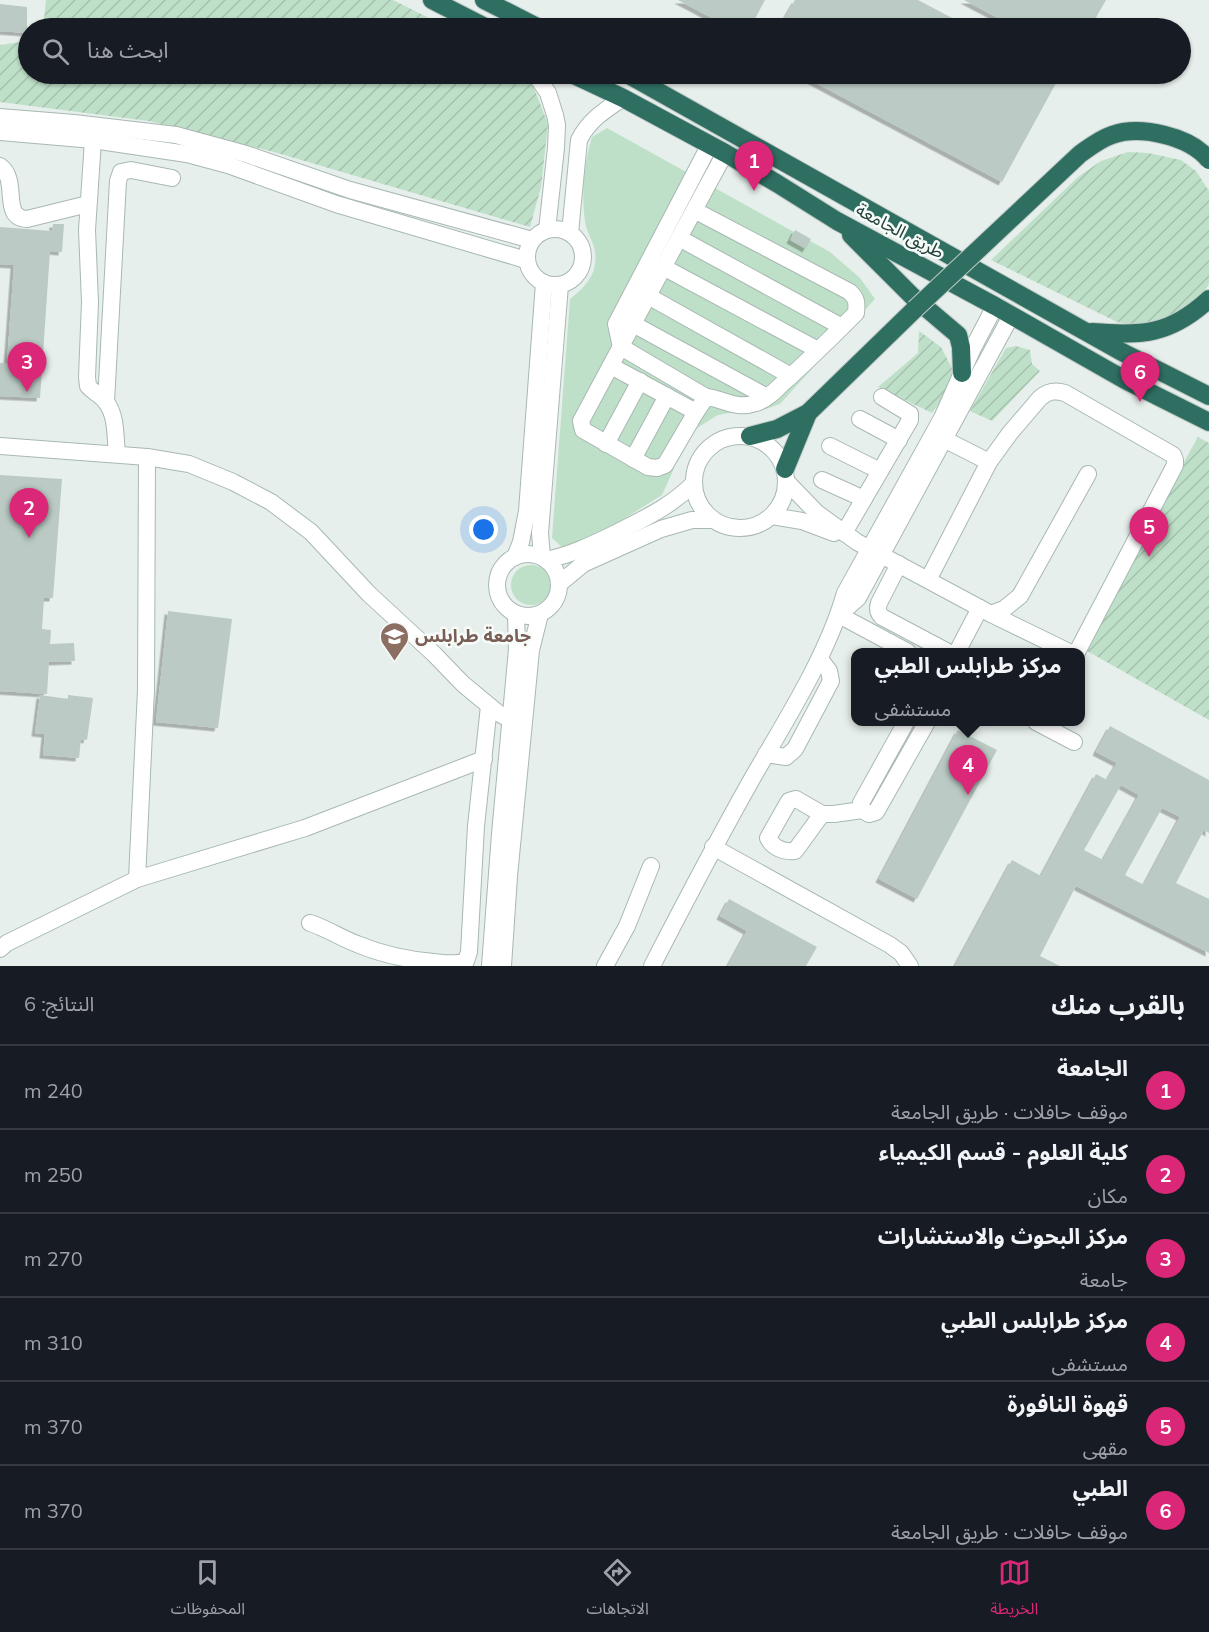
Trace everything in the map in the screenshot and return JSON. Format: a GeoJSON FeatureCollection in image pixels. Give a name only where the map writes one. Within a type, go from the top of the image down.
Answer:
{"type":"FeatureCollection","features":[{"type":"Feature","properties":{"kind":"highway"},"geometry":{"type":"LineString","coordinates":[[432,0],[467,18]]}},
{"type":"Feature","properties":{"kind":"highway"},"geometry":{"type":"LineString","coordinates":[[484,0],[519,18]]}},
{"type":"Feature","properties":{"kind":"highway","name":"طريق الجامعة"},"geometry":{"type":"LineString","coordinates":[[593,84],[717,149],[837,221],[995,306],[1125,380],[1209,422]]}},
{"type":"Feature","properties":{"kind":"highway","name":"طريق الجامعة"},"geometry":{"type":"LineString","coordinates":[[645,84],[1120,351],[1209,396]]}},
{"type":"Feature","properties":{"kind":"highway"},"geometry":{"type":"LineString","coordinates":[[750,436],[777,429],[808,413],[1080,154],[1099,141],[1112,134],[1132,131],[1155,133],[1179,139],[1204,153],[1209,160]]}},
{"type":"Feature","properties":{"kind":"highway"},"geometry":{"type":"LineString","coordinates":[[837,221],[912,296],[958,335],[962,373]]}},
{"type":"Feature","properties":{"kind":"highway"},"geometry":{"type":"LineString","coordinates":[[1086,331],[1132,334],[1157,330],[1182,320],[1209,299]]}},
{"type":"Feature","properties":{"kind":"highway"},"geometry":{"type":"LineString","coordinates":[[786,475],[808,413]]}},
{"type":"Feature","properties":{"kind":"street"},"geometry":{"type":"LineString","coordinates":[[542,84],[548,93],[557,125],[547,230]]}},
{"type":"Feature","properties":{"kind":"street"},"geometry":{"type":"LineString","coordinates":[[570,233],[579,140],[585,128],[596,116],[623,98]]}},
{"type":"Feature","properties":{"kind":"street"},"geometry":{"type":"LineString","coordinates":[[0,117],[176,135],[246,154],[350,190],[532,240]]}},
{"type":"Feature","properties":{"kind":"street"},"geometry":{"type":"LineString","coordinates":[[0,132],[93,140],[187,154],[228,165],[336,204],[526,260]]}},
{"type":"Feature","properties":{"kind":"street"},"geometry":{"type":"LineString","coordinates":[[93,140],[87,230],[90,303],[87,377],[88,386],[106,402],[114,421],[117,454]]}},
{"type":"Feature","properties":{"kind":"street"},"geometry":{"type":"LineString","coordinates":[[694,210],[850,292],[858,303],[856,313],[842,327],[791,376],[767,397],[756,403],[739,406],[706,397],[621,347],[616,324],[717,149]]}},
{"type":"Feature","properties":{"kind":"street"},"geometry":{"type":"LineString","coordinates":[[706,397],[665,465],[657,468],[648,467],[583,430],[581,421],[694,210],[717,149]]}},
{"type":"Feature","properties":{"kind":"street"},"geometry":{"type":"LineString","coordinates":[[0,166],[10,179],[15,216],[27,219],[88,204]]}},
{"type":"Feature","properties":{"kind":"street"},"geometry":{"type":"LineString","coordinates":[[106,402],[118,181],[121,172],[130,170],[172,178]]}},
{"type":"Feature","properties":{"kind":"street"},"geometry":{"type":"LineString","coordinates":[[559,229],[570,233],[581,246],[583,254],[583,263],[575,277],[568,282],[552,284],[532,274],[526,260],[527,250],[532,240],[547,230],[559,229]]}},
{"type":"Feature","properties":{"kind":"street"},"geometry":{"type":"LineString","coordinates":[[679,238],[842,327]]}},
{"type":"Feature","properties":{"kind":"street"},"geometry":{"type":"LineString","coordinates":[[663,267],[818,350]]}},
{"type":"Feature","properties":{"kind":"street"},"geometry":{"type":"LineString","coordinates":[[515,557],[521,542],[526,511],[552,284]]}},
{"type":"Feature","properties":{"kind":"street"},"geometry":{"type":"LineString","coordinates":[[552,284],[540,533],[544,558],[555,570],[559,584],[554,602],[540,614],[528,616],[516,614],[503,603],[497,586],[498,577],[507,562],[524,555],[544,558],[575,552],[656,513],[694,483]]}},
{"type":"Feature","properties":{"kind":"street"},"geometry":{"type":"LineString","coordinates":[[648,296],[791,376]]}},
{"type":"Feature","properties":{"kind":"street"},"geometry":{"type":"LineString","coordinates":[[939,436],[962,373],[995,306]]}},
{"type":"Feature","properties":{"kind":"street"},"geometry":{"type":"LineString","coordinates":[[863,545],[939,436],[1011,316]]}},
{"type":"Feature","properties":{"kind":"street"},"geometry":{"type":"LineString","coordinates":[[633,324],[767,397]]}},
{"type":"Feature","properties":{"kind":"street"},"geometry":{"type":"LineString","coordinates":[[611,366],[696,412]]}},
{"type":"Feature","properties":{"kind":"street"},"geometry":{"type":"LineString","coordinates":[[606,444],[640,381]]}},
{"type":"Feature","properties":{"kind":"street"},"geometry":{"type":"LineString","coordinates":[[928,580],[988,462],[1040,398],[1053,391],[1065,393],[1174,457],[1175,465],[1079,648]]}},
{"type":"Feature","properties":{"kind":"street"},"geometry":{"type":"LineString","coordinates":[[633,459],[667,396]]}},
{"type":"Feature","properties":{"kind":"street"},"geometry":{"type":"LineString","coordinates":[[652,966],[713,848],[820,659],[839,615],[858,598],[864,499],[910,420],[910,414],[882,397]]}},
{"type":"Feature","properties":{"kind":"street"},"geometry":{"type":"LineString","coordinates":[[860,419],[898,440]]}},
{"type":"Feature","properties":{"kind":"street"},"geometry":{"type":"LineString","coordinates":[[713,520],[705,512],[695,494],[695,471],[699,460],[715,443],[738,435],[750,436],[772,448],[780,458],[786,475],[817,513],[863,545]]}},
{"type":"Feature","properties":{"kind":"street"},"geometry":{"type":"LineString","coordinates":[[939,436],[988,462]]}},
{"type":"Feature","properties":{"kind":"street"},"geometry":{"type":"LineString","coordinates":[[0,446],[117,454],[189,464],[233,482],[271,502],[311,532],[369,594],[464,684],[489,706],[511,720]]}},
{"type":"Feature","properties":{"kind":"street"},"geometry":{"type":"LineString","coordinates":[[830,446],[880,471]]}},
{"type":"Feature","properties":{"kind":"street"},"geometry":{"type":"LineString","coordinates":[[137,879],[146,690],[147,457]]}},
{"type":"Feature","properties":{"kind":"street"},"geometry":{"type":"LineString","coordinates":[[960,648],[986,611],[1004,609],[1020,596],[1088,474]]}},
{"type":"Feature","properties":{"kind":"street"},"geometry":{"type":"LineString","coordinates":[[559,584],[583,564],[661,529],[692,520],[713,520],[730,527],[749,527],[761,523],[772,516],[780,506],[785,494],[786,475]]}},
{"type":"Feature","properties":{"kind":"street"},"geometry":{"type":"LineString","coordinates":[[822,480],[864,499]]}},
{"type":"Feature","properties":{"kind":"street"},"geometry":{"type":"LineString","coordinates":[[772,516],[802,521],[863,545],[1061,648]]}},
{"type":"Feature","properties":{"kind":"street"},"geometry":{"type":"LineString","coordinates":[[899,564],[878,606],[880,615],[940,648]]}},
{"type":"Feature","properties":{"kind":"street"},"geometry":{"type":"LineString","coordinates":[[490,966],[518,649],[516,614]]}},
{"type":"Feature","properties":{"kind":"street"},"geometry":{"type":"LineString","coordinates":[[503,966],[509,876],[531,650],[540,614]]}},
{"type":"Feature","properties":{"kind":"street"},"geometry":{"type":"LineString","coordinates":[[839,615],[901,648]]}},
{"type":"Feature","properties":{"kind":"street"},"geometry":{"type":"LineString","coordinates":[[310,923],[360,946],[390,955],[441,963],[466,962],[489,706]]}},
{"type":"Feature","properties":{"kind":"street"},"geometry":{"type":"LineString","coordinates":[[862,810],[861,803],[904,726]]}},
{"type":"Feature","properties":{"kind":"street"},"geometry":{"type":"LineString","coordinates":[[822,814],[862,810],[869,814],[876,812],[925,726]]}},
{"type":"Feature","properties":{"kind":"street"},"geometry":{"type":"LineString","coordinates":[[1044,726],[1074,742]]}},
{"type":"Feature","properties":{"kind":"street"},"geometry":{"type":"LineString","coordinates":[[0,949],[7,943],[137,879],[304,828],[484,759]]}},
{"type":"Feature","properties":{"kind":"street"},"geometry":{"type":"LineString","coordinates":[[713,848],[890,945],[901,953],[910,966]]}},
{"type":"Feature","properties":{"kind":"street"},"geometry":{"type":"LineString","coordinates":[[604,966],[627,926],[651,866]]}},
{"type":"Feature","properties":{"kind":"green space"},"geometry":{"type":"Polygon","coordinates":[[[46,0],[393,0],[429,18],[44,18],[46,0]]]}},
{"type":"Feature","properties":{"kind":"green space"},"geometry":{"type":"Polygon","coordinates":[[[18,42],[18,84],[532,84],[548,124],[541,187],[530,227],[274,152],[149,121],[0,102],[0,45],[18,42]]]}},
{"type":"Feature","properties":{"kind":"green space"},"geometry":{"type":"Polygon","coordinates":[[[607,128],[830,252],[860,278],[875,299],[780,404],[763,410],[718,415],[697,428],[683,440],[662,495],[619,522],[563,548],[552,538],[570,299],[590,279],[595,267],[594,248],[585,221],[584,178],[592,137],[607,128]]]}},
{"type":"Feature","properties":{"kind":"green space"},"geometry":{"type":"Polygon","coordinates":[[[1128,152],[1148,153],[1181,160],[1196,171],[1209,191],[1209,284],[1198,301],[1174,320],[1145,327],[1117,322],[991,260],[1078,177],[1101,161],[1128,152]]]}},
{"type":"Feature","properties":{"kind":"green space"},"geometry":{"type":"Polygon","coordinates":[[[919,331],[941,347],[953,370],[954,384],[932,413],[878,387],[918,353],[919,331]]]}},
{"type":"Feature","properties":{"kind":"green space"},"geometry":{"type":"Polygon","coordinates":[[[1016,346],[1030,350],[1032,364],[1040,371],[992,421],[970,411],[1006,348],[1016,346]]]}},
{"type":"Feature","properties":{"kind":"green space"},"geometry":{"type":"Polygon","coordinates":[[[1198,437],[1209,443],[1209,720],[1080,647],[1198,437]]]}},
{"type":"Feature","properties":{"kind":"green space"},"geometry":{"type":"Polygon","coordinates":[[[531,565],[545,571],[551,585],[545,599],[531,605],[517,599],[511,585],[517,571],[531,565]]]}},
{"type":"Feature","properties":{"kind":"building"},"geometry":{"type":"Polygon","coordinates":[[[678,0],[765,0],[755,18],[712,18],[678,0]]]}},
{"type":"Feature","properties":{"kind":"building"},"geometry":{"type":"Polygon","coordinates":[[[795,0],[918,0],[952,18],[785,18],[795,0]]]}},
{"type":"Feature","properties":{"kind":"building"},"geometry":{"type":"Polygon","coordinates":[[[964,0],[1106,0],[1096,18],[998,18],[964,0]]]}},
{"type":"Feature","properties":{"kind":"building"},"geometry":{"type":"Polygon","coordinates":[[[0,4],[27,7],[27,18],[18,18],[18,32],[0,31],[0,4]]]}},
{"type":"Feature","properties":{"kind":"building"},"geometry":{"type":"Polygon","coordinates":[[[818,84],[1056,84],[1002,182],[818,84]]]}},
{"type":"Feature","properties":{"kind":"building"},"geometry":{"type":"Polygon","coordinates":[[[53,224],[64,224],[62,252],[50,251],[40,398],[0,396],[0,363],[7,363],[14,265],[0,264],[0,227],[52,231],[53,224]]]}},
{"type":"Feature","properties":{"kind":"building"},"geometry":{"type":"Polygon","coordinates":[[[795,230],[811,239],[806,249],[790,240],[795,230]]]}},
{"type":"Feature","properties":{"kind":"building"},"geometry":{"type":"Polygon","coordinates":[[[0,475],[62,479],[53,598],[44,598],[42,629],[51,630],[50,644],[74,643],[75,661],[49,662],[47,694],[0,691],[0,475]]]}},
{"type":"Feature","properties":{"kind":"building"},"geometry":{"type":"Polygon","coordinates":[[[168,611],[232,619],[218,728],[156,722],[168,611]]]}},
{"type":"Feature","properties":{"kind":"building"},"geometry":{"type":"Polygon","coordinates":[[[40,695],[68,699],[68,695],[93,698],[87,740],[81,739],[79,758],[43,755],[45,734],[35,733],[40,695]]]}},
{"type":"Feature","properties":{"kind":"building"},"geometry":{"type":"Polygon","coordinates":[[[1110,726],[1209,780],[1209,833],[1204,830],[1176,883],[1209,899],[1209,953],[1076,886],[1040,956],[1060,966],[955,966],[1012,860],[1041,876],[1096,774],[1107,780],[1117,763],[1096,752],[1110,726]],[[1121,785],[1084,850],[1103,860],[1139,795],[1121,785]],[[1162,808],[1125,875],[1144,885],[1180,817],[1162,808]]]}},
{"type":"Feature","properties":{"kind":"building"},"geometry":{"type":"Polygon","coordinates":[[[958,730],[997,750],[917,899],[879,879],[958,730]]]}},
{"type":"Feature","properties":{"kind":"building"},"geometry":{"type":"Polygon","coordinates":[[[729,899],[817,947],[806,966],[728,966],[747,931],[720,916],[729,899]]]}},
{"type":"Feature","properties":{"kind":"place","name":"الجامعة"},"geometry":{"type":"Point","coordinates":[754,191]}},
{"type":"Feature","properties":{"kind":"place","name":"مركز البحوث والاستشارات"},"geometry":{"type":"Point","coordinates":[27,392]}},
{"type":"Feature","properties":{"kind":"place","name":"الطبي"},"geometry":{"type":"Point","coordinates":[1140,402]}},
{"type":"Feature","properties":{"kind":"place","name":"كلية العلوم - قسم الكيمياء"},"geometry":{"type":"Point","coordinates":[29,538]}},
{"type":"Feature","properties":{"kind":"place","name":"قهوة النافورة"},"geometry":{"type":"Point","coordinates":[1149,557]}},
{"type":"Feature","properties":{"kind":"place","name":"جامعة طرابلس"},"geometry":{"type":"Point","coordinates":[394,662]}},
{"type":"Feature","properties":{"kind":"place","name":"مركز طرابلس الطبي"},"geometry":{"type":"Point","coordinates":[968,795]}}]}
